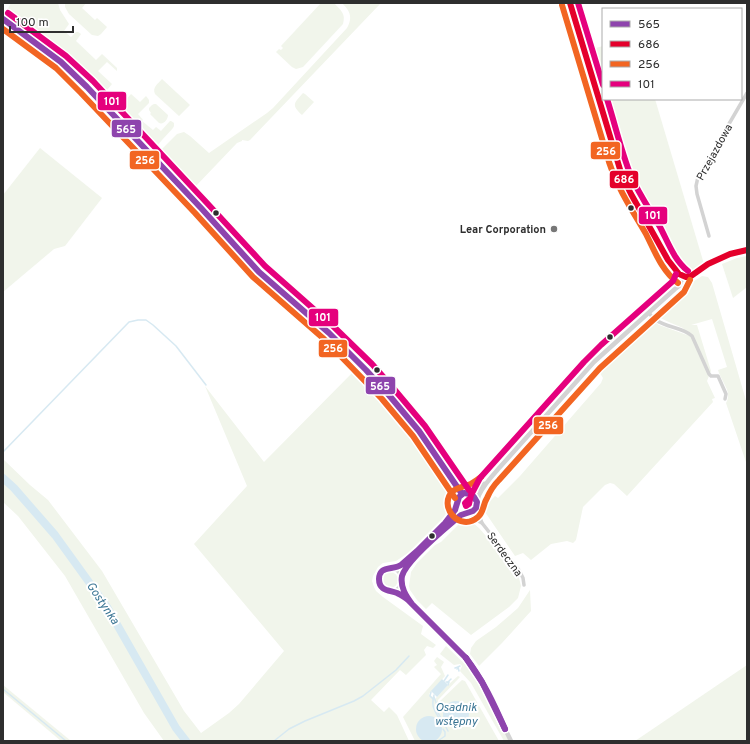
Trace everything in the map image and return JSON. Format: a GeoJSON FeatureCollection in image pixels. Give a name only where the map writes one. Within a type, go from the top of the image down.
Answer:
{"type":"FeatureCollection","features":[{"type":"Feature","properties":{"kind":"street"},"geometry":{"type":"LineString","coordinates":[[570,3],[622,176],[668,260],[679,274],[686,277],[691,276],[708,264],[730,254],[747,250]]}},
{"type":"Feature","properties":{"kind":"street"},"geometry":{"type":"LineString","coordinates":[[3,20],[55,57],[78,78],[267,280],[331,335],[366,370],[419,431],[462,494]]}},
{"type":"Feature","properties":{"kind":"street","name":"Przejazdowa"},"geometry":{"type":"LineString","coordinates":[[709,236],[697,194],[696,186],[698,177],[747,93]]}},
{"type":"Feature","properties":{"kind":"street"},"geometry":{"type":"LineString","coordinates":[[482,524],[468,513],[460,511],[456,501],[458,498],[462,494],[473,492],[486,483],[594,362],[678,286],[683,277]]}},
{"type":"Feature","properties":{"kind":"street"},"geometry":{"type":"LineString","coordinates":[[649,313],[655,320],[662,324],[688,332],[692,336],[709,374],[712,376],[718,376],[726,394],[726,399]]}},
{"type":"Feature","properties":{"kind":"street"},"geometry":{"type":"LineString","coordinates":[[482,524],[476,508],[477,502],[486,483]]}},
{"type":"Feature","properties":{"kind":"street"},"geometry":{"type":"LineString","coordinates":[[469,493],[477,502]]}},
{"type":"Feature","properties":{"kind":"street"},"geometry":{"type":"LineString","coordinates":[[395,569],[409,558],[442,526],[457,506]]}},
{"type":"Feature","properties":{"kind":"street"},"geometry":{"type":"LineString","coordinates":[[409,601],[402,584],[402,576],[410,563],[434,538],[459,516],[476,508]]}},
{"type":"Feature","properties":{"kind":"street","name":"Serdeczna"},"geometry":{"type":"LineString","coordinates":[[482,524],[519,570],[523,578],[524,585]]}},
{"type":"Feature","properties":{"kind":"street"},"geometry":{"type":"LineString","coordinates":[[402,576],[395,569],[385,569],[379,577],[379,584],[386,591],[399,594],[409,601],[466,658],[484,686],[511,741]]}},
{"type":"Feature","properties":{"kind":"street"},"geometry":{"type":"LineString","coordinates":[[393,592],[399,589],[402,584]]}},
{"type":"Feature","properties":{"kind":"shaded area"},"geometry":{"type":"Polygon","coordinates":[[[11,3],[58,3],[60,10],[69,24],[64,31],[71,37],[76,32],[81,34],[76,41],[96,60],[102,54],[117,68],[117,71],[107,62],[98,71],[112,84],[107,90],[122,104],[131,94],[140,102],[146,96],[149,103],[138,114],[143,120],[142,121],[153,130],[156,127],[161,131],[171,121],[174,123],[173,128],[157,146],[152,148],[78,70],[49,46],[5,14],[11,3]]]}},
{"type":"Feature","properties":{"kind":"shaded area"},"geometry":{"type":"Polygon","coordinates":[[[65,3],[86,3],[82,8],[95,20],[97,18],[107,27],[98,36],[92,35],[69,14],[65,7],[65,3]]]}},
{"type":"Feature","properties":{"kind":"shaded area"},"geometry":{"type":"Polygon","coordinates":[[[321,3],[334,3],[341,10],[344,17],[343,24],[303,67],[296,69],[276,52],[283,48],[281,46],[321,3]]]}},
{"type":"Feature","properties":{"kind":"shaded area"},"geometry":{"type":"Polygon","coordinates":[[[342,3],[381,3],[250,140],[242,140],[237,143],[195,187],[190,189],[158,154],[159,152],[177,134],[184,132],[209,153],[267,113],[347,28],[350,21],[350,14],[342,3]]]}},
{"type":"Feature","properties":{"kind":"shaded area"},"geometry":{"type":"Polygon","coordinates":[[[602,46],[602,81],[592,49],[602,46]]]}},
{"type":"Feature","properties":{"kind":"shaded area"},"geometry":{"type":"Polygon","coordinates":[[[162,79],[190,105],[179,116],[154,92],[155,87],[162,79]]]}},
{"type":"Feature","properties":{"kind":"shaded area"},"geometry":{"type":"Polygon","coordinates":[[[303,93],[314,102],[302,115],[296,109],[295,104],[303,93]]]}},
{"type":"Feature","properties":{"kind":"shaded area"},"geometry":{"type":"Polygon","coordinates":[[[607,100],[655,100],[704,264],[692,271],[681,267],[633,176],[621,145],[607,100]]]}},
{"type":"Feature","properties":{"kind":"shaded area"},"geometry":{"type":"Polygon","coordinates":[[[156,104],[168,115],[164,122],[159,123],[150,114],[149,108],[156,104]]]}},
{"type":"Feature","properties":{"kind":"shaded area"},"geometry":{"type":"Polygon","coordinates":[[[40,148],[102,198],[65,246],[54,249],[3,292],[3,195],[40,148]]]}},
{"type":"Feature","properties":{"kind":"shaded area"},"geometry":{"type":"Polygon","coordinates":[[[747,256],[747,287],[733,298],[722,264],[747,256]]]}},
{"type":"Feature","properties":{"kind":"shaded area"},"geometry":{"type":"Polygon","coordinates":[[[702,276],[708,277],[712,283],[747,404],[747,465],[726,403],[728,393],[718,370],[727,367],[712,319],[691,325],[697,325],[711,371],[707,381],[715,398],[712,399],[713,402],[627,496],[614,484],[610,483],[605,485],[583,507],[576,540],[573,543],[567,541],[551,544],[531,560],[523,553],[515,556],[485,512],[489,502],[495,496],[498,498],[520,476],[601,383],[603,378],[598,370],[652,320],[659,325],[687,335],[683,328],[656,316],[691,283],[702,276]]]}},
{"type":"Feature","properties":{"kind":"shaded area"},"geometry":{"type":"Polygon","coordinates":[[[356,369],[385,397],[428,452],[451,488],[447,512],[443,518],[408,553],[396,561],[383,563],[378,567],[372,581],[376,591],[423,626],[421,634],[436,645],[433,648],[427,646],[424,650],[426,655],[406,675],[400,670],[371,700],[384,712],[389,707],[397,715],[409,741],[164,741],[144,713],[65,576],[18,516],[3,502],[3,459],[48,500],[102,571],[184,711],[201,733],[239,704],[284,651],[194,544],[247,486],[205,386],[264,462],[356,369]]]}},
{"type":"Feature","properties":{"kind":"shaded area"},"geometry":{"type":"Polygon","coordinates":[[[465,498],[469,498],[473,504],[469,510],[465,510],[461,506],[461,502],[465,498]]]}},
{"type":"Feature","properties":{"kind":"shaded area"},"geometry":{"type":"Polygon","coordinates":[[[461,522],[473,523],[479,528],[515,569],[521,586],[518,598],[509,607],[471,635],[432,603],[426,609],[417,600],[409,586],[411,572],[417,563],[461,522]]]}},
{"type":"Feature","properties":{"kind":"shaded area"},"geometry":{"type":"Polygon","coordinates":[[[390,572],[396,574],[398,580],[396,586],[390,588],[384,586],[382,580],[384,574],[390,572]]]}},
{"type":"Feature","properties":{"kind":"shaded area"},"geometry":{"type":"Polygon","coordinates":[[[530,590],[531,611],[479,666],[470,654],[471,648],[476,641],[496,627],[518,608],[530,590]]]}},
{"type":"Feature","properties":{"kind":"shaded area"},"geometry":{"type":"Polygon","coordinates":[[[446,646],[470,669],[476,677],[509,741],[504,741],[471,683],[460,671],[462,666],[460,664],[454,665],[440,654],[446,646]]]}},
{"type":"Feature","properties":{"kind":"shaded area"},"geometry":{"type":"Polygon","coordinates":[[[437,657],[444,662],[441,667],[445,676],[429,694],[435,699],[458,676],[460,677],[438,700],[438,703],[462,680],[465,681],[499,741],[415,741],[403,717],[441,674],[434,667],[437,665],[434,661],[437,657]]]}},
{"type":"Feature","properties":{"kind":"shaded area"},"geometry":{"type":"Polygon","coordinates":[[[747,665],[747,741],[635,741],[641,737],[747,665]]]}},
{"type":"Feature","properties":{"kind":"shaded area"},"geometry":{"type":"Polygon","coordinates":[[[3,685],[71,741],[61,741],[3,692],[3,685]]]}},
{"type":"Feature","properties":{"kind":"water"},"geometry":{"type":"Polygon","coordinates":[[[442,679],[448,685],[437,697],[431,691],[442,679]]]}},
{"type":"Feature","properties":{"kind":"water","name":"Osadnik wstępny"},"geometry":{"type":"Polygon","coordinates":[[[456,701],[465,705],[469,714],[465,723],[456,727],[447,723],[443,714],[447,705],[456,701]]]}},
{"type":"Feature","properties":{"kind":"water","name":"Osadnik wstępny"},"geometry":{"type":"Polygon","coordinates":[[[429,716],[438,720],[442,729],[438,738],[429,742],[420,738],[416,729],[420,720],[429,716]]]}},
{"type":"Feature","properties":{"kind":"waterway"},"geometry":{"type":"LineString","coordinates":[[3,452],[129,322],[146,320],[153,325],[176,346],[206,385]]}},
{"type":"Feature","properties":{"kind":"waterway","name":"Gostynka"},"geometry":{"type":"LineString","coordinates":[[3,478],[14,488],[55,535],[107,607],[176,728],[186,741]]}},
{"type":"Feature","properties":{"kind":"waterway"},"geometry":{"type":"LineString","coordinates":[[274,741],[289,729],[363,696],[396,670],[409,656]]}},
{"type":"Feature","properties":{"kind":"waterway"},"geometry":{"type":"LineString","coordinates":[[455,668],[460,666]]}},
{"type":"Feature","properties":{"kind":"waterway"},"geometry":{"type":"LineString","coordinates":[[457,669],[458,667],[459,671]]}},
{"type":"Feature","properties":{"kind":"waterway"},"geometry":{"type":"LineString","coordinates":[[444,681],[448,675]]}},
{"type":"Feature","properties":{"kind":"waterway"},"geometry":{"type":"LineString","coordinates":[[447,683],[451,679]]}},
{"type":"Feature","properties":{"kind":"waterway"},"geometry":{"type":"LineString","coordinates":[[446,682],[449,682],[448,685]]}},
{"type":"Feature","properties":{"kind":"waterway"},"geometry":{"type":"LineString","coordinates":[[3,689],[66,741]]}},
{"type":"Feature","properties":{"kind":"waterway"},"geometry":{"type":"LineString","coordinates":[[431,692],[430,696],[433,699]]}},
{"type":"Feature","properties":{"kind":"waterway"},"geometry":{"type":"LineString","coordinates":[[434,695],[433,705],[440,720]]}},
{"type":"Feature","properties":{"kind":"waterway"},"geometry":{"type":"LineString","coordinates":[[434,697],[438,708],[437,711],[442,720],[440,720]]}},
{"type":"Feature","properties":{"kind":"waterway"},"geometry":{"type":"LineString","coordinates":[[442,720],[448,731]]}},
{"type":"Feature","properties":{"kind":"waterway"},"geometry":{"type":"LineString","coordinates":[[438,741],[445,736],[443,729]]}},
{"type":"Feature","properties":{"kind":"transit line","name":"686"},"geometry":{"type":"LineString","coordinates":[[570,3],[622,176],[668,260],[679,274],[686,277],[691,276],[708,264],[730,254],[747,250]]}},
{"type":"Feature","properties":{"kind":"transit line","name":"101"},"geometry":{"type":"LineString","coordinates":[[578,3],[602,82]]}},
{"type":"Feature","properties":{"kind":"transit line","name":"256"},"geometry":{"type":"LineString","coordinates":[[562,5],[613,172],[659,261],[672,278],[678,283]]}},
{"type":"Feature","properties":{"kind":"transit line","name":"101"},"geometry":{"type":"LineString","coordinates":[[8,13],[66,56],[93,81],[265,266],[334,327],[372,364],[425,426],[469,490]]}},
{"type":"Feature","properties":{"kind":"transit line","name":"565"},"geometry":{"type":"LineString","coordinates":[[3,19],[61,62],[87,87],[259,272],[329,333],[366,370],[419,431],[462,494]]}},
{"type":"Feature","properties":{"kind":"transit line","name":"256"},"geometry":{"type":"LineString","coordinates":[[3,29],[56,68],[195,213],[253,277],[324,339],[360,376],[382,399],[413,436],[455,498]]}},
{"type":"Feature","properties":{"kind":"transit line","name":"101"},"geometry":{"type":"LineString","coordinates":[[607,100],[624,157],[634,183],[675,256],[688,271]]}},
{"type":"Feature","properties":{"kind":"transit line","name":"101"},"geometry":{"type":"LineString","coordinates":[[468,500],[465,503],[466,506],[469,504],[471,495],[480,478],[584,362],[673,281],[676,274]]}},
{"type":"Feature","properties":{"kind":"transit line","name":"256"},"geometry":{"type":"LineString","coordinates":[[481,477],[471,484],[453,491],[449,497],[449,510],[458,520],[464,522],[471,521],[480,515],[489,493],[497,482],[600,368],[684,292],[690,280]]}},
{"type":"Feature","properties":{"kind":"transit line","name":"565"},"geometry":{"type":"LineString","coordinates":[[464,493],[459,497],[455,510],[445,523],[401,565],[382,571],[379,583],[383,588],[397,593],[407,599],[466,658],[412,604],[410,601],[408,598],[404,591],[402,584],[402,576],[405,570],[410,562],[425,546],[461,515],[473,511],[476,508],[477,502],[474,497],[470,494],[464,493]]}},
{"type":"Feature","properties":{"kind":"transit line","name":"565"},"geometry":{"type":"LineString","coordinates":[[466,658],[483,684],[505,729]]}},
{"type":"Feature","properties":{"kind":"transit line","name":"565"},"geometry":{"type":"LineString","coordinates":[[466,658],[482,682],[505,729]]}},
{"type":"Feature","properties":{"kind":"place","name":"Lear Corporation"},"geometry":{"type":"Point","coordinates":[554,229]}}]}
